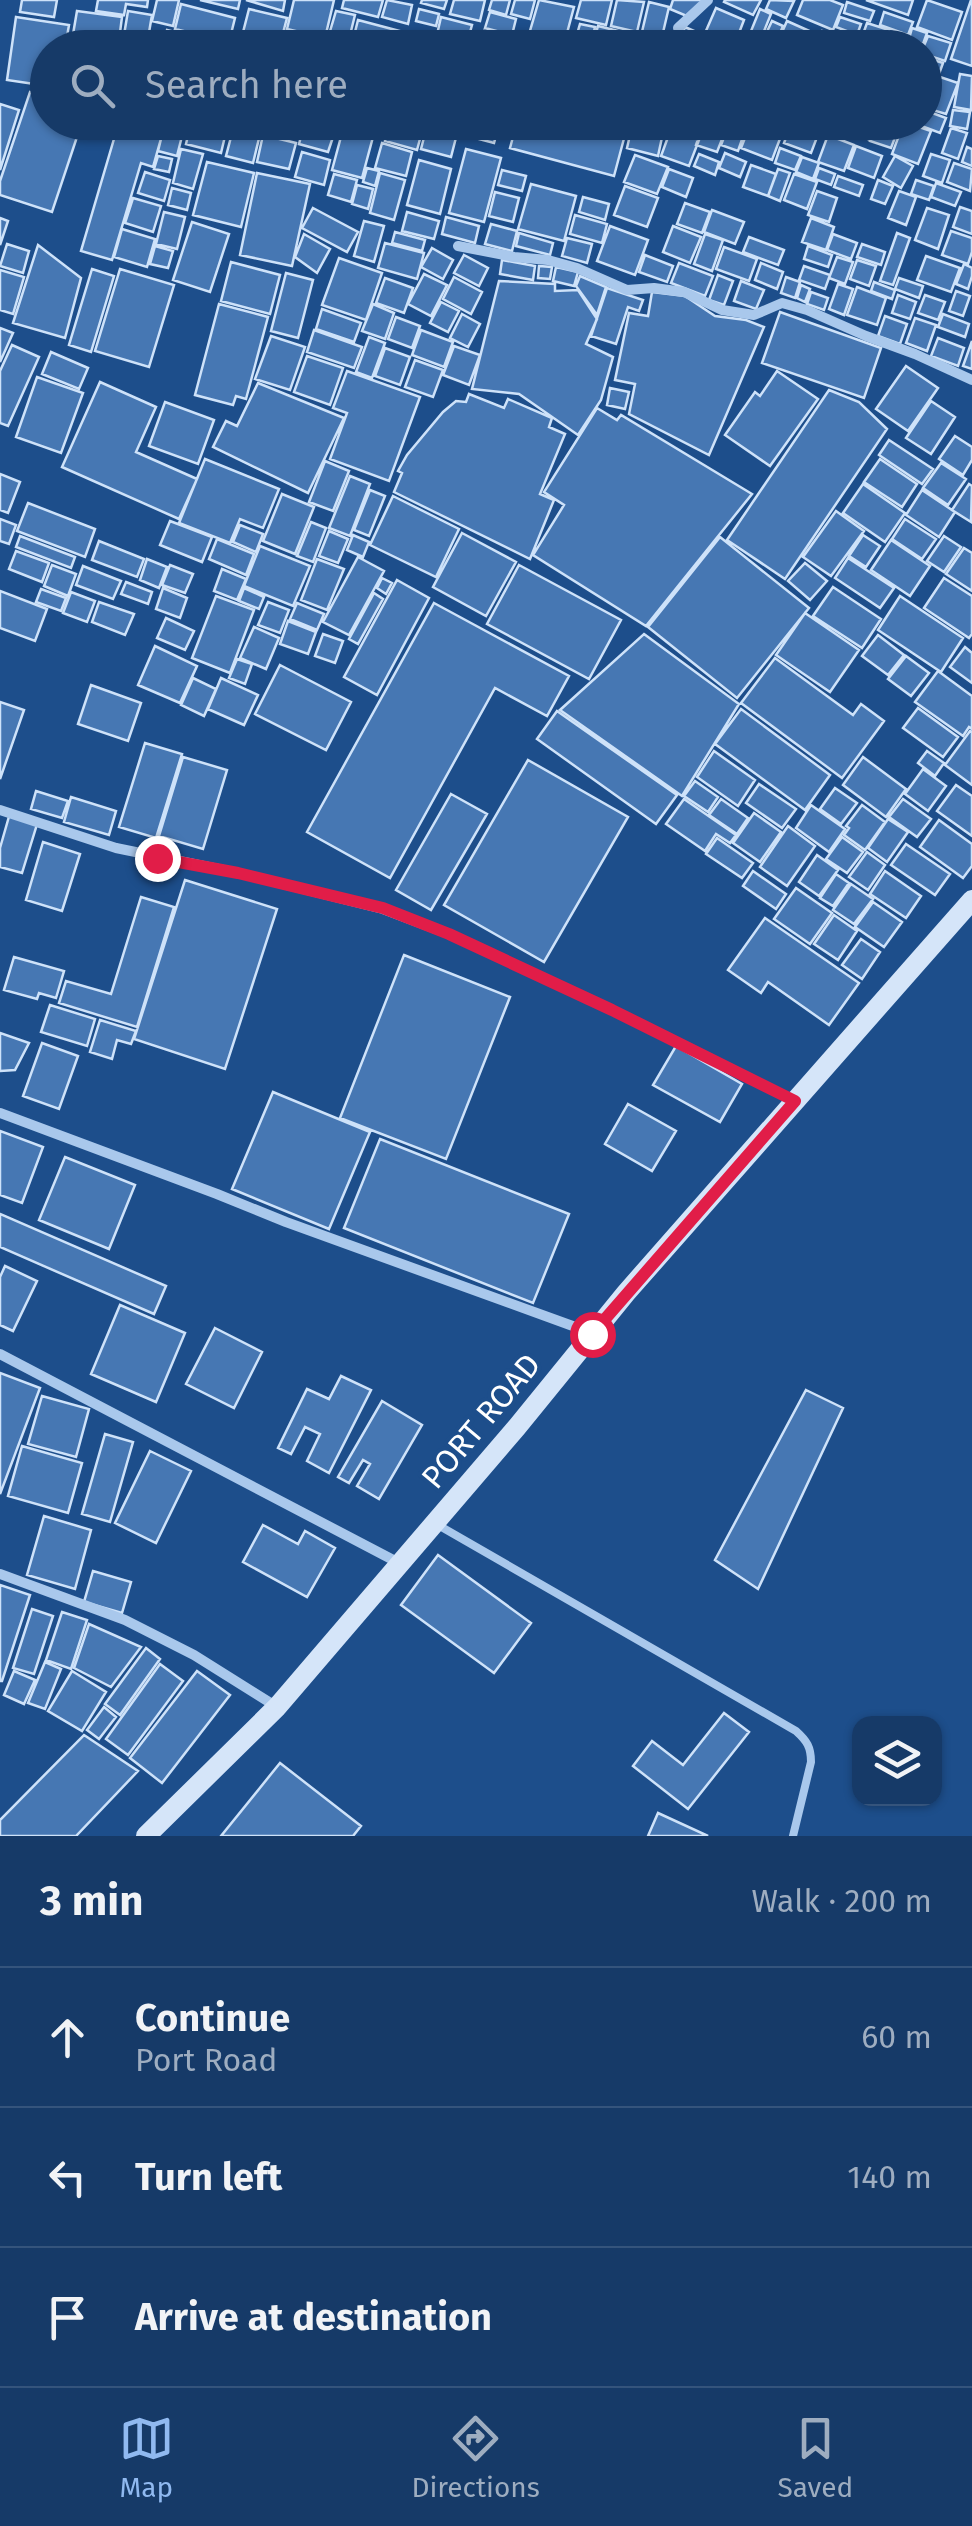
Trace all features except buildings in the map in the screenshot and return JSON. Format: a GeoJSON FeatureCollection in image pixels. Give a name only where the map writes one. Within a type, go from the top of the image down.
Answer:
{"type":"FeatureCollection","features":[{"type":"Feature","properties":{"kind":"main road","name":"PORT ROAD"},"geometry":{"type":"LineString","coordinates":[[146,1836],[277,1707],[592,1334],[972,900]]}},
{"type":"Feature","properties":{"kind":"street"},"geometry":{"type":"LineString","coordinates":[[678,28],[708,0]]}},
{"type":"Feature","properties":{"kind":"street"},"geometry":{"type":"LineString","coordinates":[[458,246],[548,260],[627,290],[684,292],[722,310],[754,315],[782,303],[972,380]]}},
{"type":"Feature","properties":{"kind":"street"},"geometry":{"type":"LineString","coordinates":[[0,810],[116,848],[383,908],[449,934],[612,1010],[795,1101]]}},
{"type":"Feature","properties":{"kind":"street"},"geometry":{"type":"LineString","coordinates":[[0,1113],[592,1334]]}},
{"type":"Feature","properties":{"kind":"street"},"geometry":{"type":"LineString","coordinates":[[0,1354],[400,1564]]}},
{"type":"Feature","properties":{"kind":"street"},"geometry":{"type":"LineString","coordinates":[[0,1574],[126,1620],[194,1655],[277,1707]]}},
{"type":"Feature","properties":{"kind":"lane"},"geometry":{"type":"LineString","coordinates":[[434,1523],[796,1731],[811,1750],[811,1762],[793,1836]]}},
{"type":"Feature","properties":{"kind":"route"},"geometry":{"type":"LineString","coordinates":[[157,858],[383,908],[449,934],[612,1010],[795,1101],[592,1334]]}}]}
